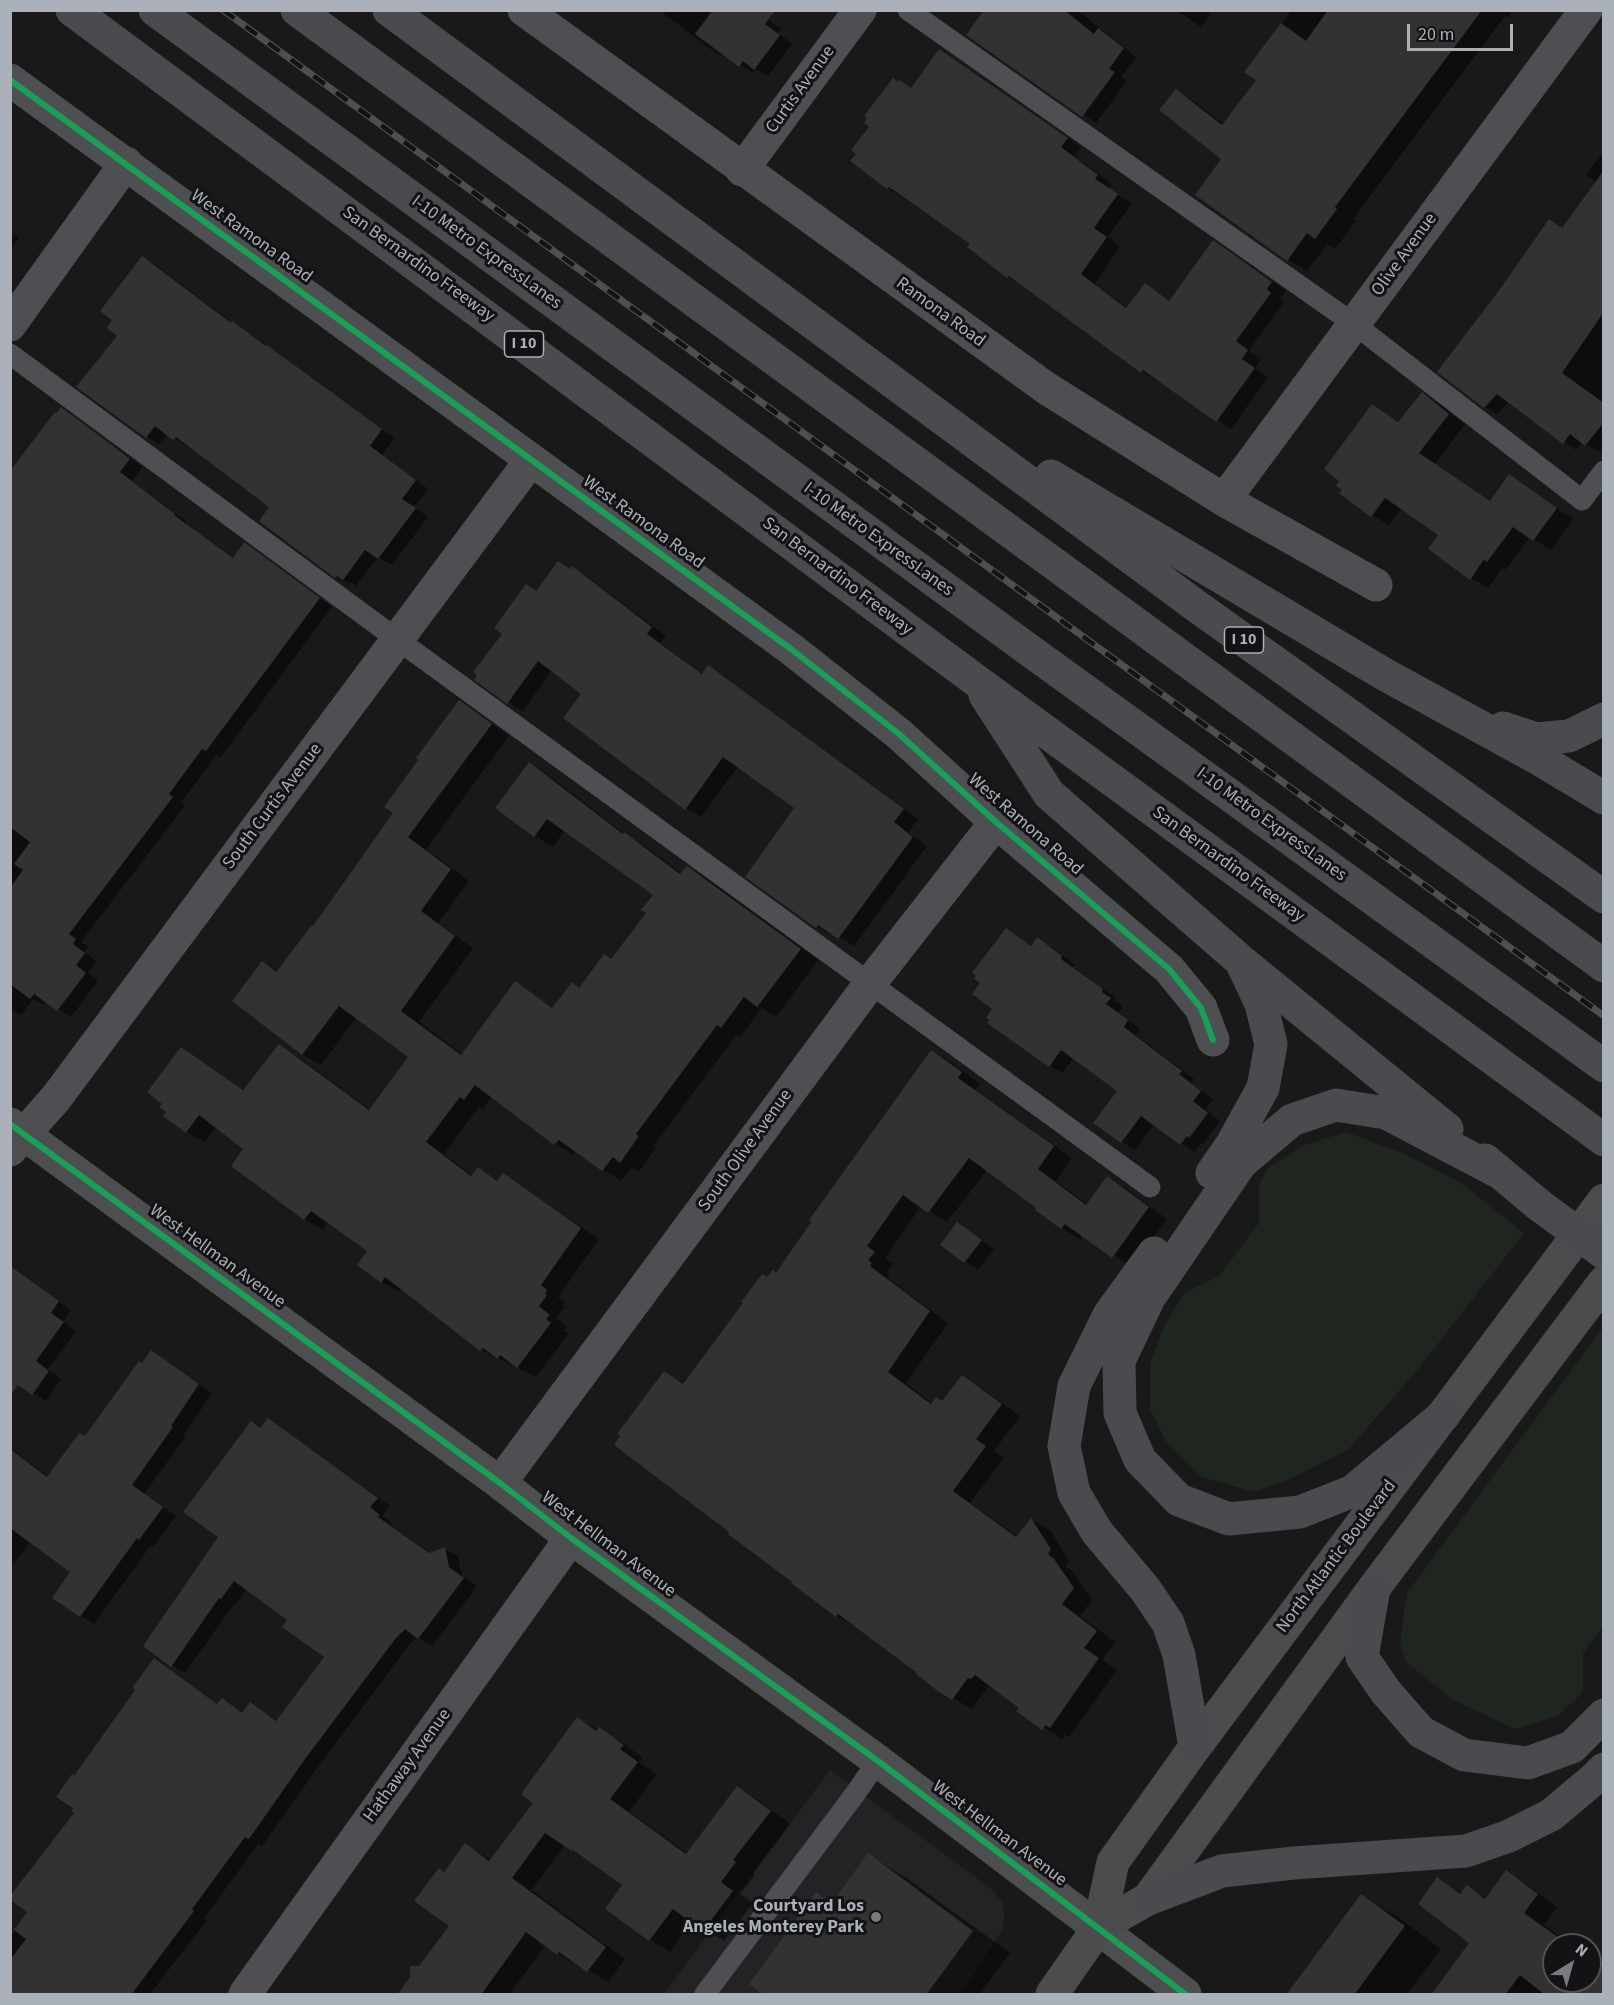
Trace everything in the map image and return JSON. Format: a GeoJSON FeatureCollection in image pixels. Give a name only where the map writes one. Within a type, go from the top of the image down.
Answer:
{"type":"FeatureCollection","features":[{"type":"Feature","properties":{"kind":"highway","name":"San Bernardino Freeway"},"geometry":{"type":"LineString","coordinates":[[72,10],[974,679],[1598,1136]]}},
{"type":"Feature","properties":{"kind":"highway","name":"I-10 Metro ExpressLanes"},"geometry":{"type":"LineString","coordinates":[[155,10],[1029,650],[1604,1066]]}},
{"type":"Feature","properties":{"kind":"highway"},"geometry":{"type":"LineString","coordinates":[[297,10],[1604,966]]}},
{"type":"Feature","properties":{"kind":"highway","name":"I 10"},"geometry":{"type":"LineString","coordinates":[[389,10],[1198,608],[1604,897]]}},
{"type":"Feature","properties":{"kind":"highway"},"geometry":{"type":"LineString","coordinates":[[887,378],[1384,674],[1604,798]]}},
{"type":"Feature","properties":{"kind":"highway"},"geometry":{"type":"LineString","coordinates":[[974,679],[1049,794],[1241,961],[1539,1205],[1604,1253]]}},
{"type":"Feature","properties":{"kind":"highway"},"geometry":{"type":"LineString","coordinates":[[1456,714],[1536,738],[1569,736],[1604,719]]}},
{"type":"Feature","properties":{"kind":"highway"},"geometry":{"type":"LineString","coordinates":[[1195,1747],[1179,1655],[1168,1623],[1145,1589],[1097,1533],[1074,1493],[1064,1446],[1074,1386],[1109,1315],[1232,1144],[1263,1088],[1271,1044],[1261,1004],[1241,961]]}},
{"type":"Feature","properties":{"kind":"highway"},"geometry":{"type":"LineString","coordinates":[[1444,1415],[1353,1491],[1300,1512],[1229,1519],[1179,1500],[1140,1460],[1120,1413],[1119,1361],[1149,1298],[1241,1163],[1292,1120],[1336,1105],[1386,1113],[1502,1174]]}},
{"type":"Feature","properties":{"kind":"highway"},"geometry":{"type":"LineString","coordinates":[[1374,1588],[1362,1657],[1386,1692],[1420,1732],[1464,1755],[1528,1763],[1572,1747],[1604,1715]]}},
{"type":"Feature","properties":{"kind":"highway"},"geometry":{"type":"LineString","coordinates":[[1148,1899],[1222,1871],[1294,1863],[1466,1851],[1509,1836],[1551,1815],[1604,1769]]}},
{"type":"Feature","properties":{"kind":"main road","name":"North Atlantic Boulevard"},"geometry":{"type":"LineString","coordinates":[[1052,1995],[1099,1927],[1113,1862],[1195,1747],[1604,1200]]}},
{"type":"Feature","properties":{"kind":"main road","name":"North Atlantic Boulevard"},"geometry":{"type":"LineString","coordinates":[[1099,1927],[1148,1899],[1374,1588],[1604,1282]]}},
{"type":"Feature","properties":{"kind":"street","name":"Ramona Road"},"geometry":{"type":"LineString","coordinates":[[524,10],[1037,383],[1224,500],[1376,585]]}},
{"type":"Feature","properties":{"kind":"street","name":"Curtis Avenue"},"geometry":{"type":"LineString","coordinates":[[742,170],[860,10]]}},
{"type":"Feature","properties":{"kind":"street","name":"Olive Avenue"},"geometry":{"type":"LineString","coordinates":[[1224,500],[1586,10]]}},
{"type":"Feature","properties":{"kind":"street","name":"West Ramona Road"},"geometry":{"type":"LineString","coordinates":[[10,80],[791,649],[899,734],[996,822],[1168,969],[1201,1008],[1213,1040]]}},
{"type":"Feature","properties":{"kind":"street"},"geometry":{"type":"LineString","coordinates":[[10,324],[126,163]]}},
{"type":"Feature","properties":{"kind":"street","name":"South Curtis Avenue"},"geometry":{"type":"LineString","coordinates":[[15,1136],[57,1096],[531,460]]}},
{"type":"Feature","properties":{"kind":"street","name":"South Olive Avenue"},"geometry":{"type":"LineString","coordinates":[[500,1483],[871,982],[996,822]]}},
{"type":"Feature","properties":{"kind":"street","name":"West Hellman Avenue"},"geometry":{"type":"LineString","coordinates":[[15,1136],[500,1483],[571,1538],[878,1761],[1099,1927],[1185,1995]]}},
{"type":"Feature","properties":{"kind":"street","name":"Hathaway Avenue"},"geometry":{"type":"LineString","coordinates":[[245,1995],[571,1538]]}},
{"type":"Feature","properties":{"kind":"lane"},"geometry":{"type":"LineString","coordinates":[[908,10],[1354,324],[1581,500],[1604,471]]}},
{"type":"Feature","properties":{"kind":"lane"},"geometry":{"type":"LineString","coordinates":[[10,354],[398,640],[1150,1187]]}},
{"type":"Feature","properties":{"kind":"lane"},"geometry":{"type":"LineString","coordinates":[[705,1995],[878,1761]]}},
{"type":"Feature","properties":{"kind":"shaded area"},"geometry":{"type":"Polygon","coordinates":[[[1346,1132],[1403,1153],[1461,1183],[1524,1233],[1419,1368],[1348,1450],[1292,1478],[1255,1492],[1202,1477],[1165,1440],[1150,1409],[1150,1364],[1164,1326],[1184,1293],[1219,1276],[1259,1223],[1259,1184],[1268,1168],[1302,1146],[1346,1132]]]}},
{"type":"Feature","properties":{"kind":"shaded area"},"geometry":{"type":"Polygon","coordinates":[[[1603,1327],[1603,1627],[1583,1653],[1583,1692],[1558,1716],[1515,1729],[1453,1700],[1405,1661],[1400,1643],[1407,1593],[1603,1327]]]}},
{"type":"Feature","properties":{"kind":"shaded area"},"geometry":{"type":"Polygon","coordinates":[[[830,1770],[993,1890],[1003,1903],[1002,1930],[961,1994],[664,1994],[830,1770]]]}},
{"type":"Feature","properties":{"kind":"building"},"geometry":{"type":"Polygon","coordinates":[[[713,10],[776,10],[765,24],[780,35],[754,70],[743,61],[739,67],[695,34],[713,10]]]}},
{"type":"Feature","properties":{"kind":"building"},"geometry":{"type":"Polygon","coordinates":[[[984,10],[1064,10],[1094,34],[1098,28],[1124,48],[1109,69],[1115,72],[1082,117],[966,35],[984,10]]]}},
{"type":"Feature","properties":{"kind":"building"},"geometry":{"type":"Polygon","coordinates":[[[1328,10],[1482,10],[1335,207],[1337,209],[1315,239],[1307,233],[1287,261],[1195,195],[1221,159],[1159,110],[1176,89],[1222,125],[1256,80],[1244,72],[1281,23],[1306,41],[1328,10]]]}},
{"type":"Feature","properties":{"kind":"building"},"geometry":{"type":"Polygon","coordinates":[[[939,49],[1068,138],[1061,147],[1098,175],[1095,179],[1118,194],[1094,228],[1107,237],[1081,274],[1126,308],[1145,283],[1169,301],[1213,240],[1272,282],[1267,289],[1271,293],[1236,341],[1248,350],[1242,359],[1255,368],[1216,422],[1143,370],[1141,373],[1009,276],[1007,278],[967,247],[970,244],[889,187],[887,189],[850,161],[856,154],[851,150],[869,127],[864,123],[867,118],[864,116],[893,78],[911,88],[939,49]]]}},
{"type":"Feature","properties":{"kind":"building"},"geometry":{"type":"Polygon","coordinates":[[[1604,170],[1604,312],[1562,373],[1604,403],[1604,422],[1585,446],[1570,434],[1563,444],[1497,394],[1484,408],[1437,372],[1500,289],[1549,219],[1562,228],[1604,170]]]}},
{"type":"Feature","properties":{"kind":"building"},"geometry":{"type":"Polygon","coordinates":[[[142,256],[231,323],[232,321],[267,345],[382,429],[370,446],[416,480],[402,499],[416,508],[378,559],[365,550],[343,580],[336,575],[335,578],[259,521],[269,507],[176,437],[173,440],[155,426],[146,438],[76,387],[117,336],[107,328],[112,320],[100,311],[142,256]]]}},
{"type":"Feature","properties":{"kind":"building"},"geometry":{"type":"Polygon","coordinates":[[[1422,392],[1449,414],[1419,453],[1490,501],[1509,474],[1557,508],[1533,541],[1513,527],[1487,562],[1484,559],[1470,580],[1428,549],[1438,535],[1385,498],[1371,517],[1339,493],[1342,490],[1336,486],[1339,481],[1324,469],[1372,404],[1398,422],[1422,392]]]}},
{"type":"Feature","properties":{"kind":"building"},"geometry":{"type":"Polygon","coordinates":[[[61,407],[130,459],[120,472],[174,515],[233,558],[244,542],[320,598],[206,751],[202,749],[169,794],[173,797],[69,934],[76,939],[73,944],[85,953],[76,965],[86,973],[57,1011],[34,994],[30,999],[10,984],[10,888],[23,870],[14,864],[30,842],[10,827],[10,471],[61,407]]]}},
{"type":"Feature","properties":{"kind":"building"},"geometry":{"type":"Polygon","coordinates":[[[558,561],[570,569],[572,566],[652,627],[647,634],[702,674],[708,665],[904,809],[894,822],[913,837],[838,939],[818,925],[816,928],[745,877],[794,808],[723,757],[685,810],[563,718],[581,694],[538,661],[507,704],[474,680],[477,675],[473,672],[502,634],[494,628],[526,584],[536,591],[558,561]]]}},
{"type":"Feature","properties":{"kind":"building"},"geometry":{"type":"Polygon","coordinates":[[[459,700],[492,724],[408,837],[451,869],[421,911],[455,936],[401,1011],[461,1055],[515,981],[552,1008],[572,982],[579,988],[604,954],[611,959],[646,913],[641,910],[653,895],[547,819],[534,837],[495,808],[529,762],[623,834],[624,832],[680,874],[687,866],[801,949],[757,1007],[744,997],[721,1028],[717,1025],[636,1134],[639,1136],[620,1163],[613,1157],[602,1171],[559,1140],[554,1145],[475,1085],[464,1100],[460,1097],[426,1142],[471,1176],[478,1167],[497,1181],[503,1173],[581,1228],[541,1285],[547,1290],[545,1293],[547,1295],[539,1306],[550,1315],[546,1319],[551,1323],[517,1368],[500,1355],[498,1359],[483,1348],[480,1351],[385,1277],[381,1283],[357,1265],[367,1251],[311,1211],[304,1220],[231,1166],[243,1149],[199,1115],[186,1133],[163,1116],[166,1112],[159,1107],[162,1104],[147,1092],[181,1047],[243,1090],[279,1044],[369,1110],[408,1057],[339,1006],[302,1055],[232,1001],[262,961],[276,972],[313,926],[393,813],[384,807],[418,760],[416,758],[459,700]]]}},
{"type":"Feature","properties":{"kind":"building"},"geometry":{"type":"Polygon","coordinates":[[[1006,928],[1031,946],[1037,937],[1062,956],[1061,959],[1103,989],[1102,992],[1111,998],[1106,1004],[1128,1020],[1124,1027],[1182,1071],[1179,1074],[1201,1091],[1193,1101],[1208,1113],[1189,1138],[1187,1136],[1180,1145],[1141,1116],[1121,1143],[1093,1123],[1117,1091],[1061,1050],[1049,1067],[987,1023],[989,1020],[986,1018],[992,1009],[972,994],[980,983],[974,979],[976,976],[972,973],[1006,928]]]}},
{"type":"Feature","properties":{"kind":"building"},"geometry":{"type":"Polygon","coordinates":[[[931,1050],[962,1072],[958,1078],[1054,1146],[1038,1169],[1086,1205],[1107,1176],[1149,1207],[1112,1258],[1065,1224],[1061,1229],[969,1158],[928,1213],[903,1195],[867,1246],[875,1252],[868,1260],[872,1263],[870,1266],[930,1311],[888,1372],[931,1404],[936,1397],[942,1401],[962,1375],[1002,1404],[976,1439],[986,1446],[953,1491],[1016,1537],[1031,1518],[1051,1549],[1048,1554],[1074,1588],[1062,1604],[1097,1631],[1084,1648],[1099,1658],[1050,1728],[1046,1725],[1042,1730],[1016,1711],[1019,1708],[975,1675],[971,1679],[968,1678],[952,1700],[939,1692],[838,1614],[836,1617],[791,1583],[728,1534],[729,1532],[614,1445],[620,1436],[617,1434],[664,1371],[683,1384],[762,1274],[767,1277],[773,1270],[776,1273],[811,1222],[809,1220],[931,1050]]]}},
{"type":"Feature","properties":{"kind":"building"},"geometry":{"type":"Polygon","coordinates":[[[957,1222],[982,1240],[964,1263],[940,1245],[957,1222]]]}},
{"type":"Feature","properties":{"kind":"building"},"geometry":{"type":"Polygon","coordinates":[[[10,1266],[59,1301],[51,1313],[64,1322],[36,1361],[49,1371],[32,1395],[18,1385],[10,1396],[10,1266]]]}},
{"type":"Feature","properties":{"kind":"building"},"geometry":{"type":"Polygon","coordinates":[[[151,1350],[199,1384],[171,1426],[173,1427],[132,1485],[163,1507],[139,1540],[137,1538],[80,1617],[52,1598],[70,1572],[10,1528],[10,1449],[47,1477],[79,1433],[85,1436],[139,1361],[142,1363],[151,1350]]]}},
{"type":"Feature","properties":{"kind":"building"},"geometry":{"type":"Polygon","coordinates":[[[268,1418],[378,1498],[370,1507],[380,1515],[378,1517],[429,1553],[445,1547],[449,1567],[464,1578],[418,1639],[405,1629],[396,1638],[305,1759],[249,1839],[245,1837],[192,1909],[194,1911],[131,1995],[10,1995],[10,1960],[26,1939],[14,1930],[27,1912],[10,1900],[10,1896],[74,1813],[71,1811],[73,1808],[56,1797],[72,1774],[74,1776],[135,1690],[132,1688],[154,1658],[217,1704],[222,1698],[242,1713],[250,1702],[276,1721],[324,1657],[282,1627],[287,1620],[234,1581],[221,1599],[219,1598],[171,1667],[143,1646],[218,1537],[183,1512],[251,1421],[260,1428],[268,1418]]]}},
{"type":"Feature","properties":{"kind":"building"},"geometry":{"type":"Polygon","coordinates":[[[577,1717],[596,1731],[599,1727],[624,1745],[620,1749],[638,1762],[610,1799],[686,1854],[737,1786],[771,1811],[733,1860],[736,1862],[721,1882],[733,1891],[703,1931],[673,1909],[649,1941],[605,1909],[622,1885],[545,1833],[512,1878],[606,1947],[587,1972],[559,1952],[557,1955],[526,1932],[481,1995],[397,1995],[410,1977],[410,1966],[419,1966],[449,1926],[414,1901],[439,1868],[444,1872],[465,1843],[489,1861],[533,1803],[521,1794],[577,1717]]]}},
{"type":"Feature","properties":{"kind":"building","name":"Courtyard Los Angeles Monterey Park"},"geometry":{"type":"Polygon","coordinates":[[[868,1853],[973,1931],[926,1995],[764,1995],[749,1984],[816,1892],[831,1904],[868,1853]]]}},
{"type":"Feature","properties":{"kind":"building"},"geometry":{"type":"Polygon","coordinates":[[[1506,1870],[1538,1894],[1524,1913],[1552,1933],[1542,1933],[1542,1993],[1520,1975],[1505,1995],[1431,1995],[1469,1943],[1418,1904],[1437,1877],[1460,1894],[1467,1885],[1485,1899],[1506,1870]]]}},
{"type":"Feature","properties":{"kind":"building"},"geometry":{"type":"Polygon","coordinates":[[[1361,1894],[1405,1926],[1354,1995],[1286,1995],[1361,1894]]]}},
{"type":"Feature","properties":{"kind":"building"},"geometry":{"type":"Polygon","coordinates":[[[1602,1969],[1604,1970],[1604,1995],[1545,1995],[1542,1993],[1602,1993],[1602,1969]]]}},
{"type":"Feature","properties":{"kind":"railway"},"geometry":{"type":"LineString","coordinates":[[223,10],[1604,1016]]}},
{"type":"Feature","properties":{"kind":"cycle path"},"geometry":{"type":"LineString","coordinates":[[10,80],[791,649],[899,734],[996,822],[1169,969],[1201,1008],[1213,1040]]}},
{"type":"Feature","properties":{"kind":"cycle path"},"geometry":{"type":"LineString","coordinates":[[10,1124],[500,1483],[571,1538],[878,1761],[1185,1994]]}},
{"type":"Feature","properties":{"kind":"place","name":"Courtyard Los Angeles Monterey Park"},"geometry":{"type":"Point","coordinates":[876,1917]}}]}
